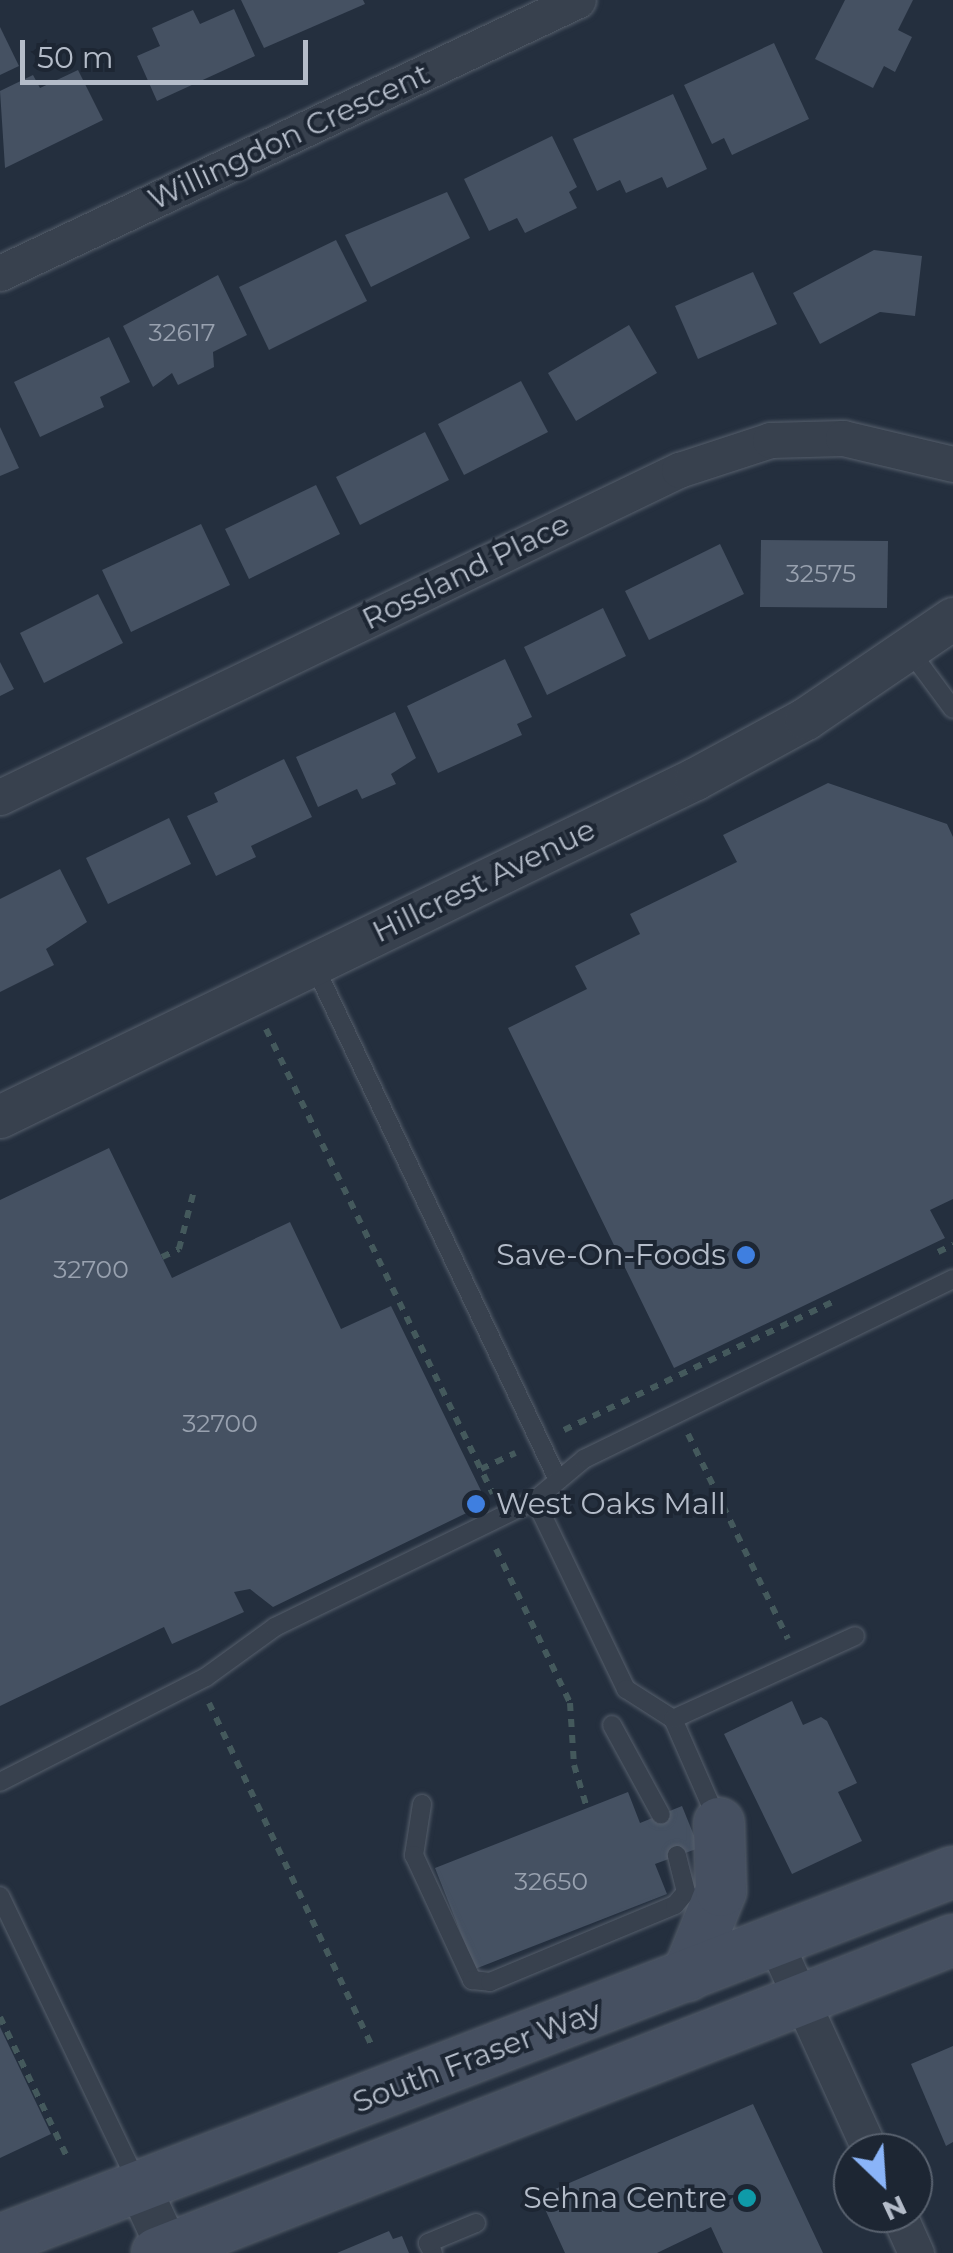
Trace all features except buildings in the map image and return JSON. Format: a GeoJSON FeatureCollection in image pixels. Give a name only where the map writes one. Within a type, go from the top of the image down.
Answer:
{"type":"FeatureCollection","features":[{"type":"Feature","properties":{"kind":"main road"},"geometry":{"type":"LineString","coordinates":[[719,1822],[775,1942]]}},
{"type":"Feature","properties":{"kind":"main road"},"geometry":{"type":"LineString","coordinates":[[687,1976],[721,1891],[719,1822]]}},
{"type":"Feature","properties":{"kind":"main road","name":"South Fraser Way"},"geometry":{"type":"LineString","coordinates":[[0,2240],[953,1872]]}},
{"type":"Feature","properties":{"kind":"main road","name":"South Fraser Way"},"geometry":{"type":"LineString","coordinates":[[165,2251],[953,1940]]}},
{"type":"Feature","properties":{"kind":"street","name":"Willingdon Crescent"},"geometry":{"type":"LineString","coordinates":[[0,274],[578,0]]}},
{"type":"Feature","properties":{"kind":"street","name":"Rossland Place"},"geometry":{"type":"LineString","coordinates":[[0,797],[679,470],[770,440],[843,438],[953,464]]}},
{"type":"Feature","properties":{"kind":"street","name":"Hillcrest Avenue"},"geometry":{"type":"LineString","coordinates":[[0,1117],[696,778],[806,719],[953,619]]}},
{"type":"Feature","properties":{"kind":"street"},"geometry":{"type":"LineString","coordinates":[[775,1942],[804,1998],[862,2133]]}},
{"type":"Feature","properties":{"kind":"street"},"geometry":{"type":"LineString","coordinates":[[138,2186],[165,2251]]}},
{"type":"Feature","properties":{"kind":"lane"},"geometry":{"type":"LineString","coordinates":[[910,650],[953,709]]}},
{"type":"Feature","properties":{"kind":"lane"},"geometry":{"type":"LineString","coordinates":[[314,964],[558,1480]]}},
{"type":"Feature","properties":{"kind":"lane"},"geometry":{"type":"LineString","coordinates":[[0,1782],[206,1677],[275,1627],[535,1500],[584,1460],[953,1279]]}},
{"type":"Feature","properties":{"kind":"lane"},"geometry":{"type":"LineString","coordinates":[[535,1500],[626,1689],[672,1719],[719,1822]]}},
{"type":"Feature","properties":{"kind":"lane"},"geometry":{"type":"LineString","coordinates":[[672,1719],[856,1636]]}},
{"type":"Feature","properties":{"kind":"lane"},"geometry":{"type":"LineString","coordinates":[[612,1724],[661,1814]]}},
{"type":"Feature","properties":{"kind":"lane"},"geometry":{"type":"LineString","coordinates":[[422,1804],[414,1855],[472,1980],[490,1982],[675,1905],[686,1892],[678,1856]]}},
{"type":"Feature","properties":{"kind":"lane"},"geometry":{"type":"LineString","coordinates":[[0,1896],[138,2186]]}},
{"type":"Feature","properties":{"kind":"lane"},"geometry":{"type":"LineString","coordinates":[[433,2253],[428,2242],[476,2223]]}},
{"type":"Feature","properties":{"kind":"path"},"geometry":{"type":"LineString","coordinates":[[250,996],[504,1516]]}},
{"type":"Feature","properties":{"kind":"path"},"geometry":{"type":"LineString","coordinates":[[162,1256],[179,1249],[194,1190]]}},
{"type":"Feature","properties":{"kind":"path"},"geometry":{"type":"LineString","coordinates":[[919,1261],[953,1245]]}},
{"type":"Feature","properties":{"kind":"path"},"geometry":{"type":"LineString","coordinates":[[481,1470],[851,1294]]}},
{"type":"Feature","properties":{"kind":"path"},"geometry":{"type":"LineString","coordinates":[[664,1384],[799,1663]]}},
{"type":"Feature","properties":{"kind":"path"},"geometry":{"type":"LineString","coordinates":[[485,1526],[570,1703],[574,1766],[587,1808]]}},
{"type":"Feature","properties":{"kind":"path"},"geometry":{"type":"LineString","coordinates":[[206,1677],[208,1701],[357,2013],[386,2091]]}},
{"type":"Feature","properties":{"kind":"path"},"geometry":{"type":"LineString","coordinates":[[0,2017],[68,2159]]}},
{"type":"Feature","properties":{"kind":"place","name":"Save-On-Foods"},"geometry":{"type":"Point","coordinates":[746,1255]}},
{"type":"Feature","properties":{"kind":"place","name":"West Oaks Mall"},"geometry":{"type":"Point","coordinates":[476,1504]}},
{"type":"Feature","properties":{"kind":"place","name":"Sehna Centre"},"geometry":{"type":"Point","coordinates":[747,2198]}}]}
